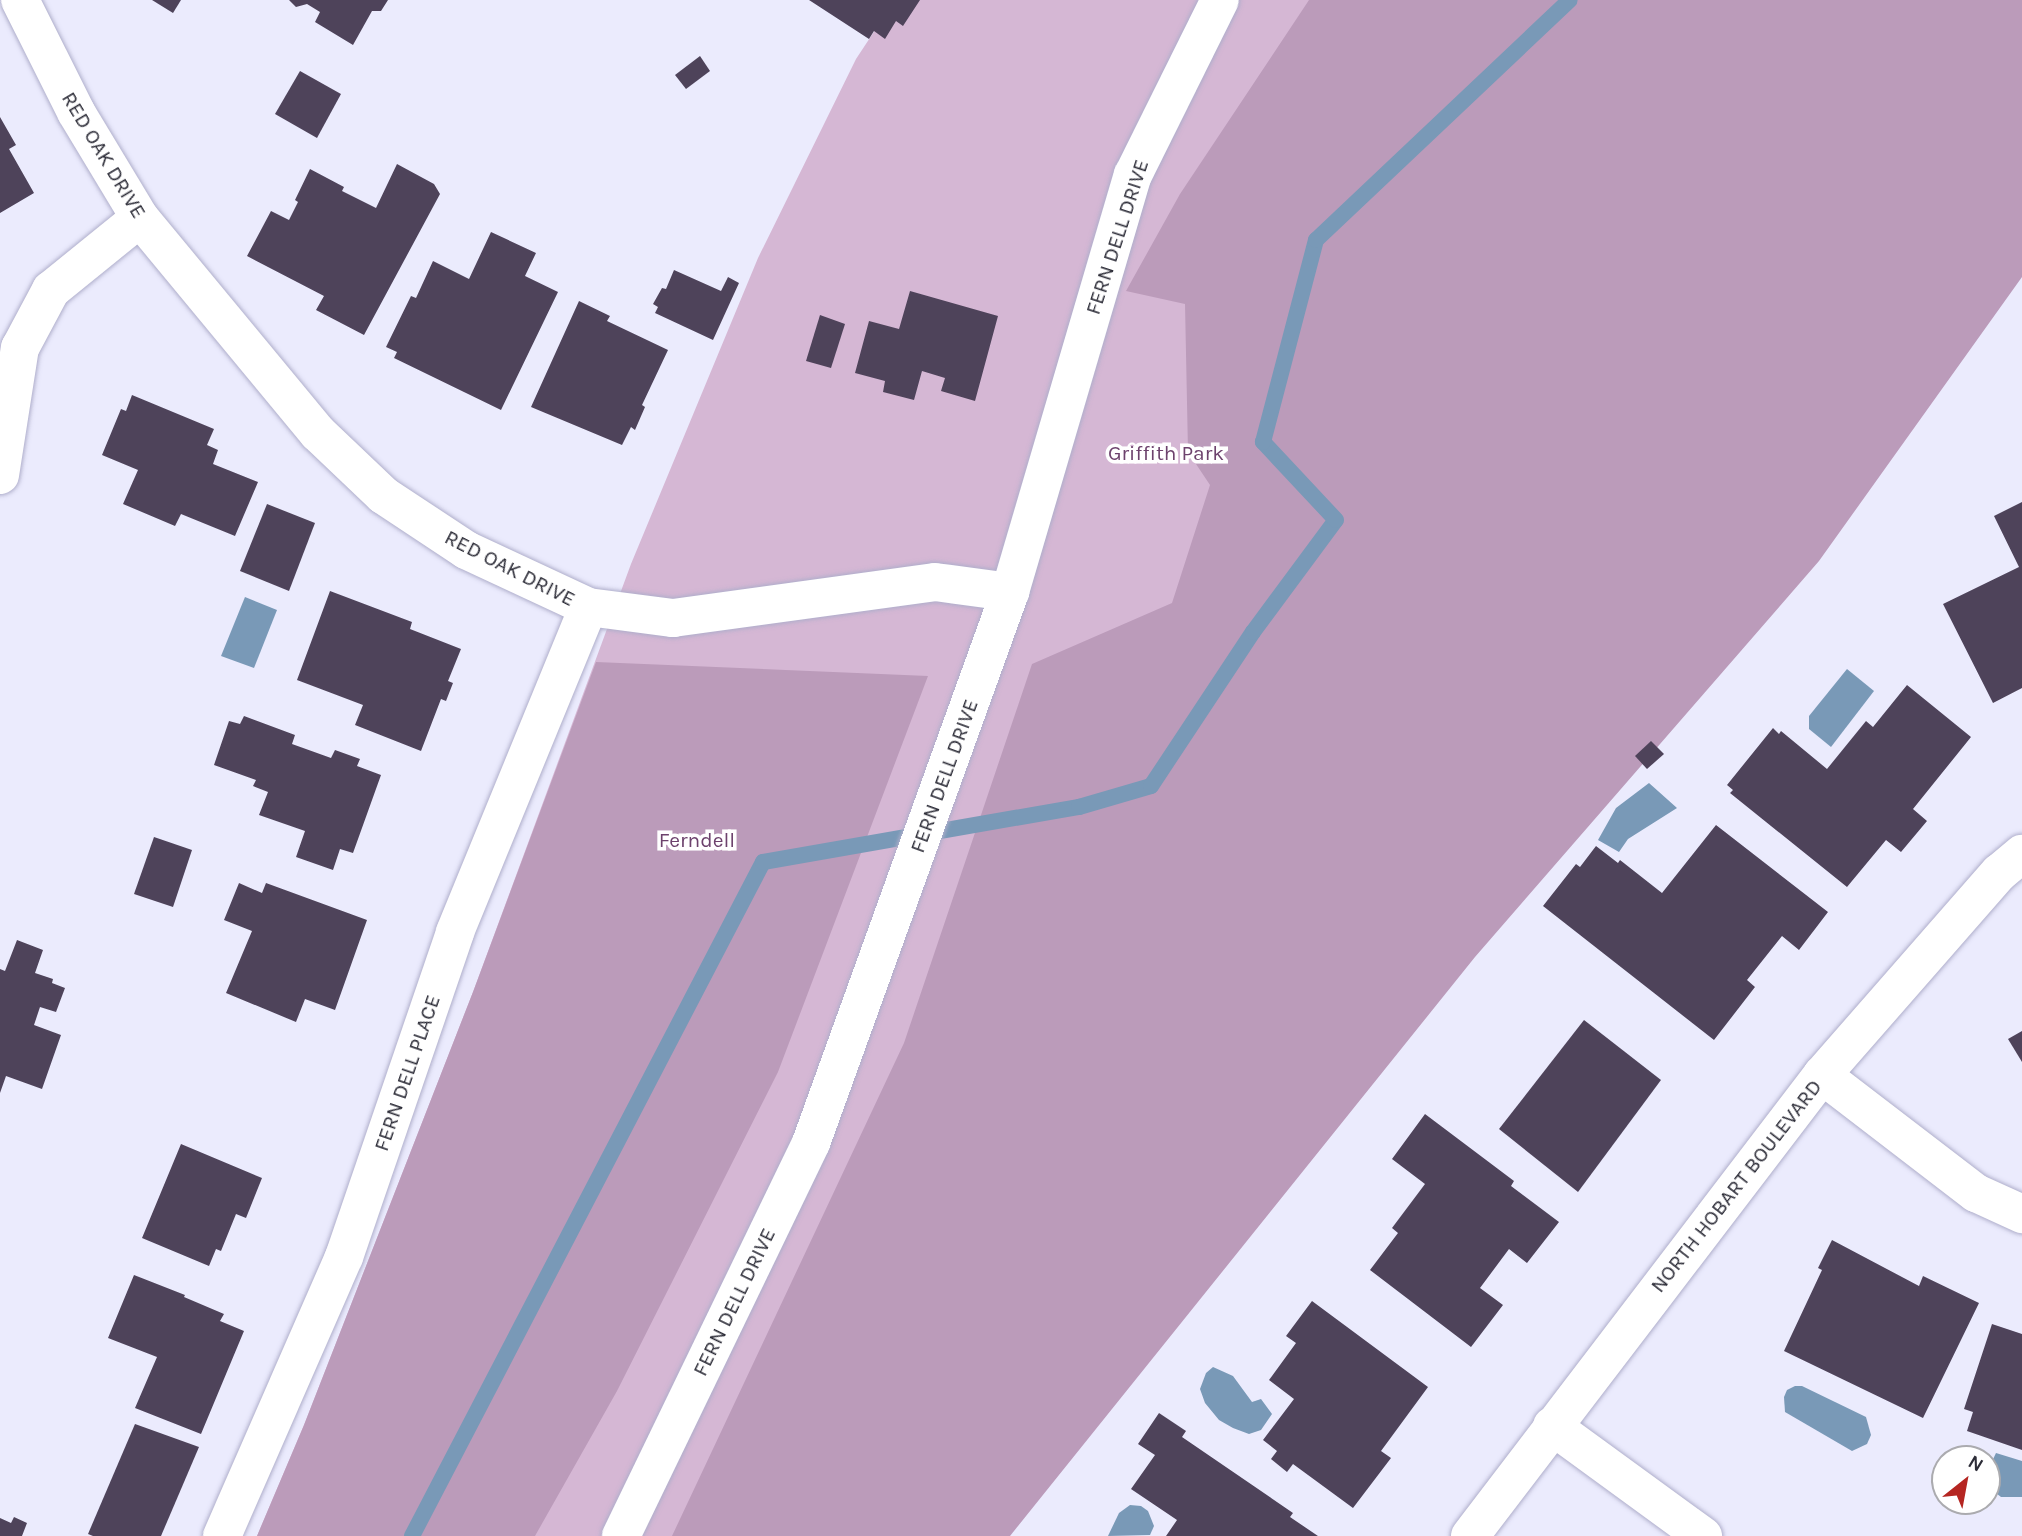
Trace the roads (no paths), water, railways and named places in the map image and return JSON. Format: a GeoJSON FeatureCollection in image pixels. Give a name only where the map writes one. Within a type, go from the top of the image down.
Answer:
{"type":"FeatureCollection","features":[{"type":"Feature","properties":{"kind":"street","name":"RED OAK DRIVE"},"geometry":{"type":"LineString","coordinates":[[20,0],[76,112],[140,218],[318,433],[383,495],[466,550],[587,607],[673,618],[935,582],[1010,592]]}},
{"type":"Feature","properties":{"kind":"street","name":"FERN DELL DRIVE"},"geometry":{"type":"LineString","coordinates":[[621,1536],[811,1143],[1010,592],[1133,175],[1220,0]]}},
{"type":"Feature","properties":{"kind":"street"},"geometry":{"type":"LineString","coordinates":[[0,475],[20,348],[51,290],[140,218]]}},
{"type":"Feature","properties":{"kind":"street","name":"FERN DELL PLACE"},"geometry":{"type":"LineString","coordinates":[[222,1536],[344,1257],[455,932],[587,607]]}},
{"type":"Feature","properties":{"kind":"street","name":"NORTH HOBART BOULEVARD"},"geometry":{"type":"LineString","coordinates":[[1470,1536],[1822,1075],[1999,873],[2022,854]]}},
{"type":"Feature","properties":{"kind":"street"},"geometry":{"type":"LineString","coordinates":[[1822,1075],[1976,1193],[2022,1214]]}},
{"type":"Feature","properties":{"kind":"street"},"geometry":{"type":"LineString","coordinates":[[1552,1426],[1703,1536]]}},
{"type":"Feature","properties":{"kind":"water"},"geometry":{"type":"Polygon","coordinates":[[[245,597],[277,610],[254,668],[221,656],[245,597]]]}},
{"type":"Feature","properties":{"kind":"water"},"geometry":{"type":"Polygon","coordinates":[[[1847,669],[1874,691],[1831,747],[1809,729],[1809,716],[1847,669]]]}},
{"type":"Feature","properties":{"kind":"water"},"geometry":{"type":"Polygon","coordinates":[[[1649,783],[1677,808],[1628,839],[1619,852],[1598,840],[1616,808],[1649,783]]]}},
{"type":"Feature","properties":{"kind":"water"},"geometry":{"type":"Polygon","coordinates":[[[1213,1367],[1233,1376],[1252,1402],[1261,1399],[1272,1414],[1261,1430],[1249,1434],[1233,1428],[1219,1420],[1205,1403],[1200,1389],[1206,1373],[1213,1367]]]}},
{"type":"Feature","properties":{"kind":"water"},"geometry":{"type":"Polygon","coordinates":[[[1802,1386],[1866,1417],[1871,1435],[1867,1444],[1852,1451],[1785,1412],[1784,1397],[1787,1390],[1802,1386]]]}},
{"type":"Feature","properties":{"kind":"water"},"geometry":{"type":"Polygon","coordinates":[[[2001,1455],[2022,1461],[2022,1497],[2001,1497],[2001,1455]]]}},
{"type":"Feature","properties":{"kind":"water"},"geometry":{"type":"Polygon","coordinates":[[[1130,1505],[1141,1506],[1148,1511],[1154,1526],[1150,1535],[1108,1536],[1119,1513],[1130,1505]]]}},
{"type":"Feature","properties":{"kind":"waterway"},"geometry":{"type":"LineString","coordinates":[[412,1536],[763,862],[1079,807],[1151,786],[1253,632],[1336,520],[1263,442],[1316,240],[1570,0]]}},
{"type":"Feature","properties":{"kind":"park label","name":"Griffith Park"},"geometry":{"type":"Point","coordinates":[1166,453]}},
{"type":"Feature","properties":{"kind":"park label","name":"Ferndell"},"geometry":{"type":"Point","coordinates":[697,840]}}]}
